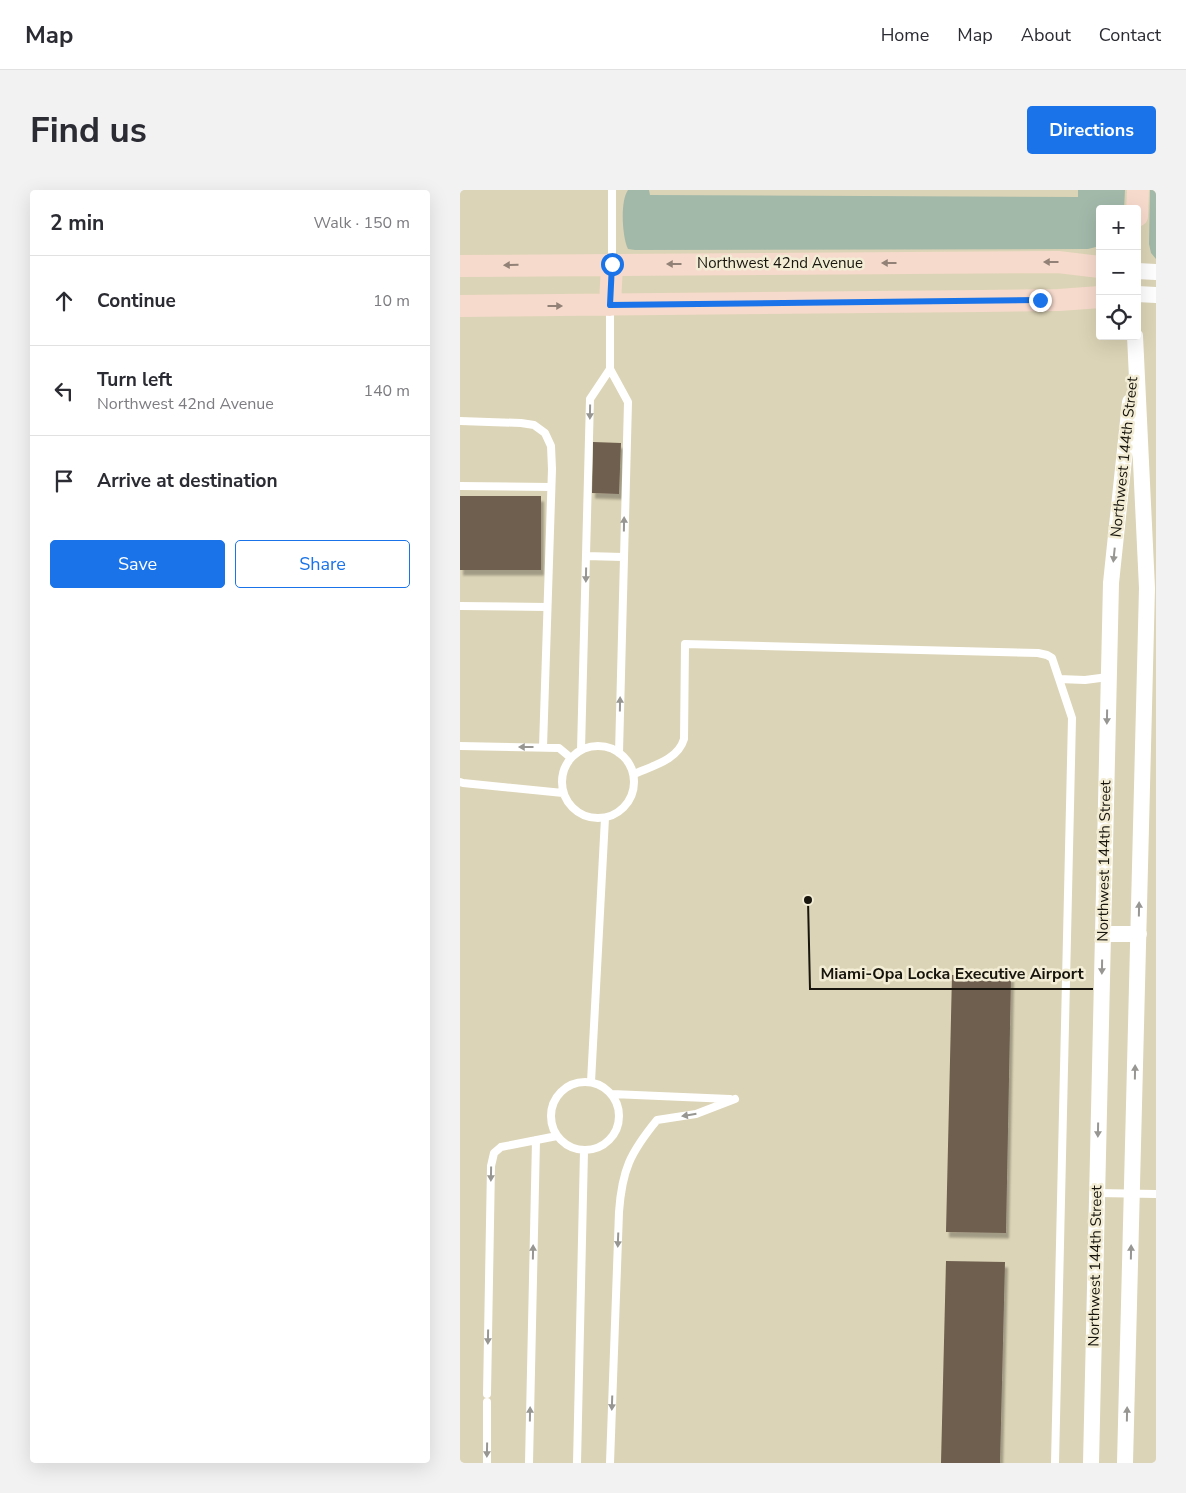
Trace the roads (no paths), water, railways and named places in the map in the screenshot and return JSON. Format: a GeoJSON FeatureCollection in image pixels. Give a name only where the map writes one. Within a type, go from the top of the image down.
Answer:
{"type":"FeatureCollection","features":[{"type":"Feature","properties":{"kind":"street"},"geometry":{"type":"LineString","coordinates":[[1137,205],[1138,190]]}},
{"type":"Feature","properties":{"kind":"street","name":"Northwest 42nd Avenue"},"geometry":{"type":"LineString","coordinates":[[460,266],[1058,262],[1096,266]]}},
{"type":"Feature","properties":{"kind":"street"},"geometry":{"type":"LineString","coordinates":[[610,305],[612,264]]}},
{"type":"Feature","properties":{"kind":"street"},"geometry":{"type":"LineString","coordinates":[[1141,271],[1156,272]]}},
{"type":"Feature","properties":{"kind":"street"},"geometry":{"type":"LineString","coordinates":[[1141,294],[1156,295]]}},
{"type":"Feature","properties":{"kind":"street"},"geometry":{"type":"LineString","coordinates":[[460,306],[982,302],[1096,297]]}},
{"type":"Feature","properties":{"kind":"street","name":"Northwest 144th Street"},"geometry":{"type":"LineString","coordinates":[[1091,1463],[1111,582],[1135,343]]}},
{"type":"Feature","properties":{"kind":"street","name":"Northwest 144th Street"},"geometry":{"type":"LineString","coordinates":[[1126,1463],[1147,588],[1135,343]]}},
{"type":"Feature","properties":{"kind":"street"},"geometry":{"type":"LineString","coordinates":[[1102,934],[1139,934]]}},
{"type":"Feature","properties":{"kind":"lane"},"geometry":{"type":"LineString","coordinates":[[612,190],[612,264]]}},
{"type":"Feature","properties":{"kind":"lane"},"geometry":{"type":"LineString","coordinates":[[610,305],[610,369],[628,402],[619,752]]}},
{"type":"Feature","properties":{"kind":"lane"},"geometry":{"type":"LineString","coordinates":[[581,750],[590,399],[610,369]]}},
{"type":"Feature","properties":{"kind":"lane"},"geometry":{"type":"LineString","coordinates":[[460,421],[534,425],[545,433],[551,446],[543,747]]}},
{"type":"Feature","properties":{"kind":"lane"},"geometry":{"type":"LineString","coordinates":[[460,486],[551,487]]}},
{"type":"Feature","properties":{"kind":"lane"},"geometry":{"type":"LineString","coordinates":[[586,556],[624,557]]}},
{"type":"Feature","properties":{"kind":"lane"},"geometry":{"type":"LineString","coordinates":[[460,606],[547,607]]}},
{"type":"Feature","properties":{"kind":"lane"},"geometry":{"type":"LineString","coordinates":[[634,774],[665,761],[681,748],[684,739],[685,644],[1038,653],[1052,658],[1072,718],[1055,1463]]}},
{"type":"Feature","properties":{"kind":"lane"},"geometry":{"type":"LineString","coordinates":[[1059,679],[1085,680],[1108,677]]}},
{"type":"Feature","properties":{"kind":"lane"},"geometry":{"type":"LineString","coordinates":[[460,746],[559,748],[571,758]]}},
{"type":"Feature","properties":{"kind":"lane"},"geometry":{"type":"LineString","coordinates":[[600,746],[619,752],[631,766],[634,774],[631,798],[625,807],[616,814],[594,819],[584,816],[568,802],[564,793],[562,781],[565,768],[571,758],[581,750],[590,747],[600,746]]}},
{"type":"Feature","properties":{"kind":"lane"},"geometry":{"type":"LineString","coordinates":[[460,782],[564,793]]}},
{"type":"Feature","properties":{"kind":"lane"},"geometry":{"type":"LineString","coordinates":[[590,1082],[604,818]]}},
{"type":"Feature","properties":{"kind":"lane"},"geometry":{"type":"LineString","coordinates":[[579,1082],[598,1084],[612,1094],[617,1104],[619,1115],[618,1126],[613,1136],[605,1144],[595,1149],[584,1151],[564,1144],[552,1126],[550,1114],[556,1098],[568,1086],[579,1082]]}},
{"type":"Feature","properties":{"kind":"lane"},"geometry":{"type":"LineString","coordinates":[[610,1463],[619,1212],[621,1186],[629,1161],[643,1137],[657,1120],[696,1114],[734,1099],[612,1094]]}},
{"type":"Feature","properties":{"kind":"lane"},"geometry":{"type":"LineString","coordinates":[[486,1463],[491,1166],[494,1153],[501,1147],[557,1136]]}},
{"type":"Feature","properties":{"kind":"lane"},"geometry":{"type":"LineString","coordinates":[[530,1463],[536,1140]]}},
{"type":"Feature","properties":{"kind":"lane"},"geometry":{"type":"LineString","coordinates":[[577,1463],[584,1151]]}},
{"type":"Feature","properties":{"kind":"lane"},"geometry":{"type":"LineString","coordinates":[[1097,1193],[1156,1194]]}},
{"type":"Feature","properties":{"kind":"place","name":"Miami-Opa Locka Executive Airport"},"geometry":{"type":"Point","coordinates":[808,900]}}]}
